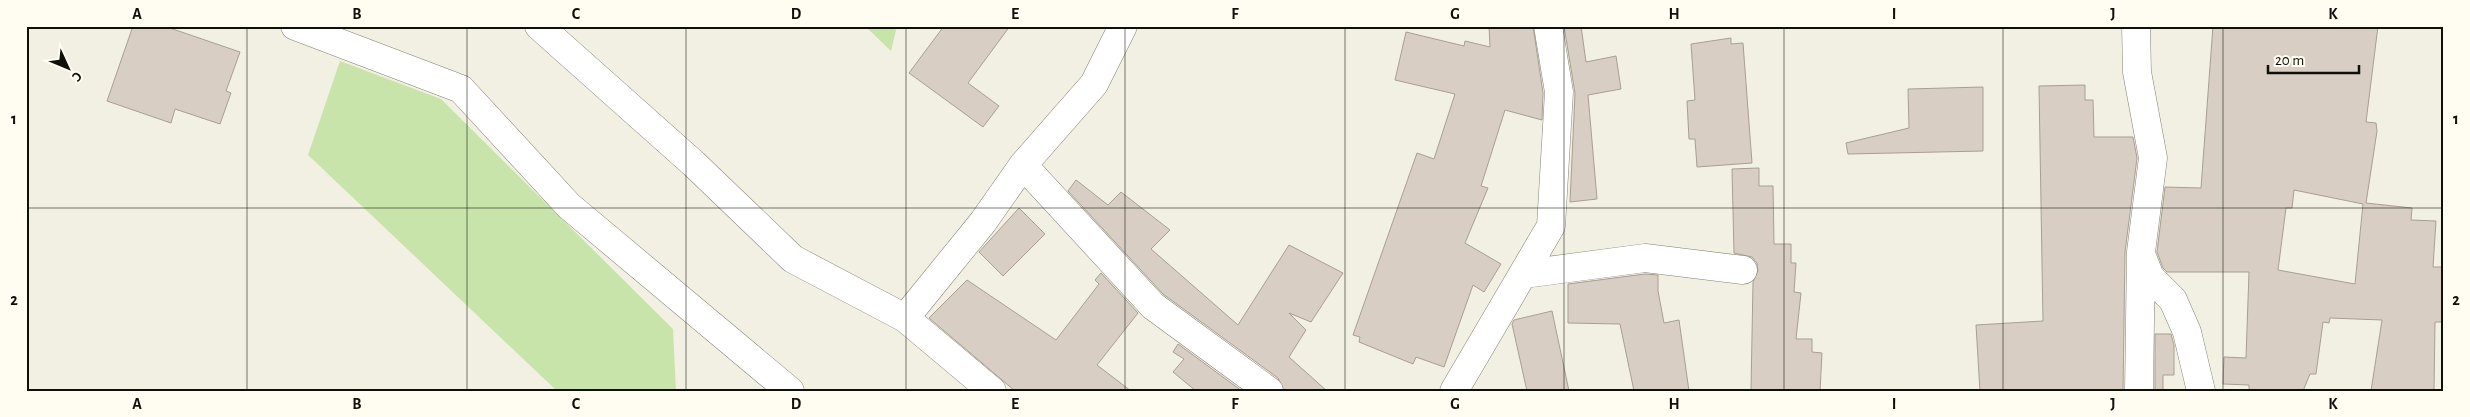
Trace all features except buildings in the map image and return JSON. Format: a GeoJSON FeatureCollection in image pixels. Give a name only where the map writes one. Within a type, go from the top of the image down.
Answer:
{"type":"FeatureCollection","features":[{"type":"Feature","properties":{"kind":"street"},"geometry":{"type":"LineString","coordinates":[[295,26],[461,89],[569,206],[790,391]]}},
{"type":"Feature","properties":{"kind":"street"},"geometry":{"type":"LineString","coordinates":[[539,26],[694,164],[793,259],[905,318],[992,391]]}},
{"type":"Feature","properties":{"kind":"street"},"geometry":{"type":"LineString","coordinates":[[905,318],[983,222],[1023,165],[1094,84],[1123,26]]}},
{"type":"Feature","properties":{"kind":"street"},"geometry":{"type":"LineString","coordinates":[[1454,391],[1551,226],[1559,92],[1548,26]]}},
{"type":"Feature","properties":{"kind":"street"},"geometry":{"type":"LineString","coordinates":[[2136,26],[2137,72],[2153,158],[2141,252],[2139,391]]}},
{"type":"Feature","properties":{"kind":"street"},"geometry":{"type":"LineString","coordinates":[[1023,165],[1153,306],[1270,391]]}},
{"type":"Feature","properties":{"kind":"street"},"geometry":{"type":"LineString","coordinates":[[2141,252],[2150,277],[2173,300],[2188,332],[2200,391]]}},
{"type":"Feature","properties":{"kind":"street"},"geometry":{"type":"LineString","coordinates":[[1524,274],[1645,258],[1743,270]]}},
{"type":"Feature","properties":{"kind":"green space"},"geometry":{"type":"Polygon","coordinates":[[[865,26],[897,26],[891,51],[865,26]]]}},
{"type":"Feature","properties":{"kind":"green space"},"geometry":{"type":"Polygon","coordinates":[[[340,61],[441,99],[673,329],[676,391],[557,391],[308,155],[340,61]]]}}]}
